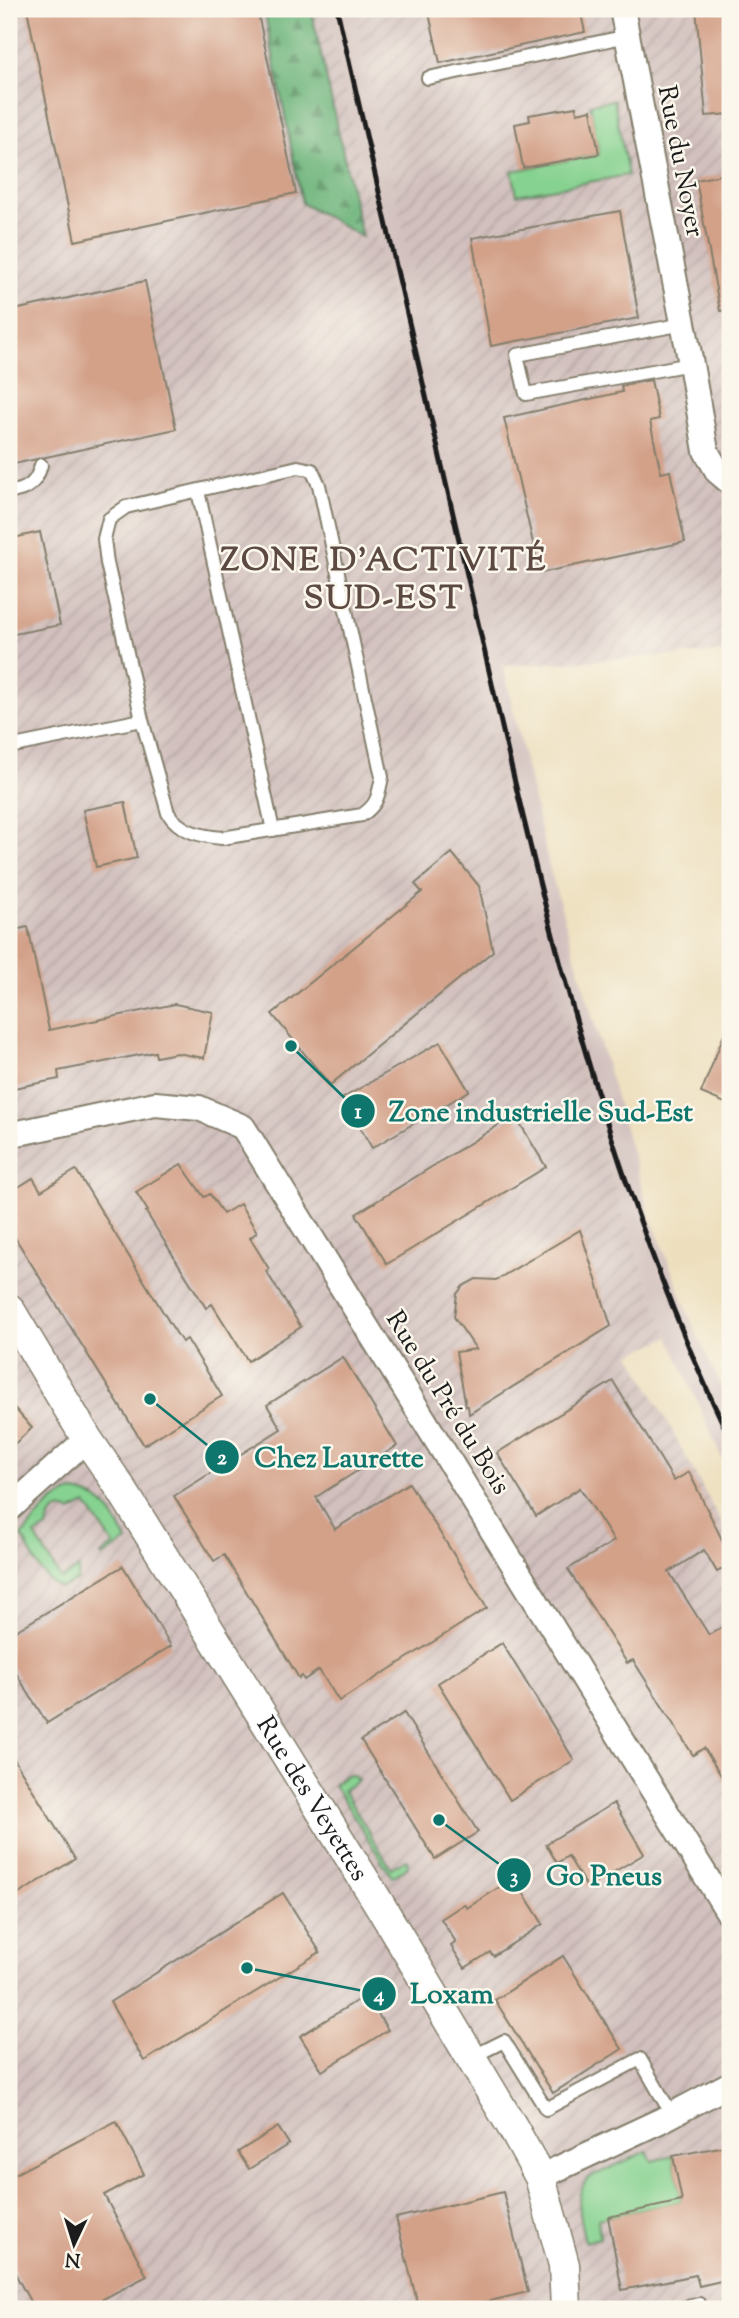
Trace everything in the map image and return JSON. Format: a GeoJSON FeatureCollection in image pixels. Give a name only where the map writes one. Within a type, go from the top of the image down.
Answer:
{"type":"FeatureCollection","features":[{"type":"Feature","properties":{"kind":"street","name":"Rue du Noyer"},"geometry":{"type":"LineString","coordinates":[[622,9],[706,451],[718,472],[730,482]]}},
{"type":"Feature","properties":{"kind":"street","name":"Rue du Pré du Bois"},"geometry":{"type":"LineString","coordinates":[[9,1135],[155,1104],[200,1108],[243,1128],[730,1915]]}},
{"type":"Feature","properties":{"kind":"street","name":"Rue des Veyettes"},"geometry":{"type":"LineString","coordinates":[[9,1309],[472,2057],[540,2177],[564,2265],[566,2309]]}},
{"type":"Feature","properties":{"kind":"street"},"geometry":{"type":"LineString","coordinates":[[9,1509],[87,1439]]}},
{"type":"Feature","properties":{"kind":"street"},"geometry":{"type":"LineString","coordinates":[[540,2177],[672,2115],[730,2084]]}},
{"type":"Feature","properties":{"kind":"lane"},"geometry":{"type":"LineString","coordinates":[[428,78],[628,36]]}},
{"type":"Feature","properties":{"kind":"lane"},"geometry":{"type":"LineString","coordinates":[[684,324],[517,355],[526,394],[691,364]]}},
{"type":"Feature","properties":{"kind":"lane"},"geometry":{"type":"LineString","coordinates":[[9,492],[31,486],[38,478],[41,465]]}},
{"type":"Feature","properties":{"kind":"lane"},"geometry":{"type":"LineString","coordinates":[[298,467],[312,470],[320,485],[382,778],[378,797],[372,808],[362,815],[222,838],[200,835],[174,823],[168,813],[142,720],[104,539],[109,519],[126,508],[198,491],[298,467]]}},
{"type":"Feature","properties":{"kind":"lane"},"geometry":{"type":"LineString","coordinates":[[198,491],[274,830]]}},
{"type":"Feature","properties":{"kind":"lane"},"geometry":{"type":"LineString","coordinates":[[9,747],[142,720]]}},
{"type":"Feature","properties":{"kind":"lane"},"geometry":{"type":"LineString","coordinates":[[472,2057],[504,2041],[546,2109],[640,2059],[672,2115]]}},
{"type":"Feature","properties":{"kind":"lane"},"geometry":{"type":"LineString","coordinates":[[679,2309],[699,2304]]}},
{"type":"Feature","properties":{"kind":"shaded area"},"geometry":{"type":"Polygon","coordinates":[[[9,9],[326,9],[522,872],[625,1221],[669,1337],[631,1354],[730,1539],[730,2309],[9,2309],[9,9]]]}},
{"type":"Feature","properties":{"kind":"shaded area"},"geometry":{"type":"Polygon","coordinates":[[[326,9],[353,9],[549,866],[650,1215],[695,1330],[730,1405],[730,1477],[669,1337],[625,1221],[522,872],[326,9]]]}},
{"type":"Feature","properties":{"kind":"shaded area"},"geometry":{"type":"Polygon","coordinates":[[[353,9],[730,9],[730,652],[502,666],[353,9]]]}},
{"type":"Feature","properties":{"kind":"green space"},"geometry":{"type":"Polygon","coordinates":[[[264,9],[311,9],[362,237],[302,203],[264,9]]]}},
{"type":"Feature","properties":{"kind":"green space"},"geometry":{"type":"Polygon","coordinates":[[[614,100],[628,175],[517,195],[512,171],[599,154],[590,104],[614,100]]]}},
{"type":"Feature","properties":{"kind":"green space"},"geometry":{"type":"Polygon","coordinates":[[[72,1492],[92,1497],[106,1507],[127,1541],[102,1557],[101,1555],[114,1545],[86,1504],[70,1512],[54,1512],[47,1528],[35,1535],[61,1579],[79,1568],[78,1580],[61,1588],[48,1580],[22,1536],[50,1504],[72,1492]]]}},
{"type":"Feature","properties":{"kind":"green space"},"geometry":{"type":"Polygon","coordinates":[[[346,1775],[352,1775],[358,1780],[343,1790],[391,1868],[406,1859],[408,1862],[407,1868],[392,1877],[334,1785],[346,1775]]]}},
{"type":"Feature","properties":{"kind":"green space"},"geometry":{"type":"Polygon","coordinates":[[[647,2151],[652,2161],[673,2156],[682,2201],[598,2219],[600,2238],[585,2242],[579,2201],[588,2178],[647,2151]]]}},
{"type":"Feature","properties":{"kind":"building"},"geometry":{"type":"Polygon","coordinates":[[[27,9],[257,9],[296,193],[75,241],[27,9]]]}},
{"type":"Feature","properties":{"kind":"building"},"geometry":{"type":"Polygon","coordinates":[[[428,9],[580,9],[585,32],[440,63],[428,9]]]}},
{"type":"Feature","properties":{"kind":"building"},"geometry":{"type":"Polygon","coordinates":[[[696,9],[730,9],[730,114],[706,116],[696,9]]]}},
{"type":"Feature","properties":{"kind":"building"},"geometry":{"type":"Polygon","coordinates":[[[576,107],[577,113],[591,110],[599,154],[523,168],[515,124],[530,121],[529,115],[576,107]]]}},
{"type":"Feature","properties":{"kind":"building"},"geometry":{"type":"Polygon","coordinates":[[[730,173],[730,310],[720,311],[696,180],[730,173]]]}},
{"type":"Feature","properties":{"kind":"building"},"geometry":{"type":"Polygon","coordinates":[[[620,211],[639,318],[491,346],[472,238],[620,211]]]}},
{"type":"Feature","properties":{"kind":"building"},"geometry":{"type":"Polygon","coordinates":[[[145,281],[176,429],[9,465],[9,316],[16,314],[19,309],[145,281]]]}},
{"type":"Feature","properties":{"kind":"building"},"geometry":{"type":"Polygon","coordinates":[[[651,380],[659,419],[650,421],[661,473],[670,471],[685,542],[540,573],[504,418],[622,392],[621,386],[651,380]]]}},
{"type":"Feature","properties":{"kind":"building"},"geometry":{"type":"Polygon","coordinates":[[[40,532],[60,625],[9,635],[9,539],[40,532]]]}},
{"type":"Feature","properties":{"kind":"building"},"geometry":{"type":"Polygon","coordinates":[[[125,802],[137,858],[96,867],[83,810],[125,802]]]}},
{"type":"Feature","properties":{"kind":"building"},"geometry":{"type":"Polygon","coordinates":[[[452,853],[479,886],[493,951],[330,1085],[272,1014],[422,892],[415,884],[452,853]]]}},
{"type":"Feature","properties":{"kind":"building"},"geometry":{"type":"Polygon","coordinates":[[[28,927],[49,1030],[175,1004],[213,1012],[204,1058],[177,1053],[156,1057],[155,1052],[58,1071],[59,1079],[9,1089],[9,931],[28,927]]]}},
{"type":"Feature","properties":{"kind":"building"},"geometry":{"type":"Polygon","coordinates":[[[730,1022],[730,1105],[701,1093],[730,1022]]]}},
{"type":"Feature","properties":{"kind":"building"},"geometry":{"type":"Polygon","coordinates":[[[440,1042],[469,1091],[372,1148],[343,1098],[440,1042]]]}},
{"type":"Feature","properties":{"kind":"building"},"geometry":{"type":"Polygon","coordinates":[[[515,1115],[546,1167],[387,1264],[356,1214],[515,1115]]]}},
{"type":"Feature","properties":{"kind":"building"},"geometry":{"type":"Polygon","coordinates":[[[181,1164],[204,1197],[210,1194],[223,1214],[240,1204],[257,1232],[250,1238],[269,1269],[266,1271],[301,1327],[248,1361],[212,1304],[206,1308],[136,1192],[181,1164]]]}},
{"type":"Feature","properties":{"kind":"building"},"geometry":{"type":"Polygon","coordinates":[[[76,1170],[171,1325],[182,1342],[187,1339],[222,1396],[144,1445],[9,1228],[9,1193],[33,1178],[41,1191],[76,1170]]]}},
{"type":"Feature","properties":{"kind":"building"},"geometry":{"type":"Polygon","coordinates":[[[580,1230],[611,1326],[469,1414],[456,1352],[476,1349],[454,1317],[457,1294],[463,1286],[476,1279],[496,1280],[580,1230]]]}},
{"type":"Feature","properties":{"kind":"building"},"geometry":{"type":"Polygon","coordinates":[[[343,1357],[397,1446],[316,1497],[335,1529],[409,1483],[487,1608],[339,1701],[319,1670],[304,1680],[302,1676],[299,1678],[224,1555],[214,1561],[174,1496],[281,1429],[267,1405],[343,1357]]]}},
{"type":"Feature","properties":{"kind":"building"},"geometry":{"type":"Polygon","coordinates":[[[613,1381],[674,1481],[689,1472],[730,1556],[730,1564],[717,1572],[704,1550],[669,1572],[709,1635],[730,1622],[730,1790],[704,1748],[693,1755],[633,1660],[627,1663],[568,1569],[614,1541],[580,1488],[536,1516],[497,1453],[613,1381]]]}},
{"type":"Feature","properties":{"kind":"building"},"geometry":{"type":"Polygon","coordinates":[[[9,1402],[32,1428],[9,1449],[9,1402]]]}},
{"type":"Feature","properties":{"kind":"building"},"geometry":{"type":"Polygon","coordinates":[[[123,1566],[171,1646],[47,1723],[9,1662],[9,1635],[123,1566]]]}},
{"type":"Feature","properties":{"kind":"building"},"geometry":{"type":"Polygon","coordinates":[[[502,1643],[574,1760],[510,1800],[438,1683],[502,1643]]]}},
{"type":"Feature","properties":{"kind":"building"},"geometry":{"type":"Polygon","coordinates":[[[404,1713],[478,1832],[435,1859],[361,1740],[404,1713]]]}},
{"type":"Feature","properties":{"kind":"building"},"geometry":{"type":"Polygon","coordinates":[[[9,1751],[75,1859],[9,1900],[9,1751]]]}},
{"type":"Feature","properties":{"kind":"building"},"geometry":{"type":"Polygon","coordinates":[[[614,1803],[644,1854],[587,1888],[568,1856],[557,1863],[546,1844],[614,1803]]]}},
{"type":"Feature","properties":{"kind":"building"},"geometry":{"type":"Polygon","coordinates":[[[514,1878],[543,1924],[493,1956],[490,1952],[465,1968],[451,1946],[456,1942],[441,1919],[464,1904],[467,1908],[514,1878]]]}},
{"type":"Feature","properties":{"kind":"building"},"geometry":{"type":"Polygon","coordinates":[[[283,1893],[320,1952],[144,2061],[110,2002],[283,1893]]]}},
{"type":"Feature","properties":{"kind":"building"},"geometry":{"type":"Polygon","coordinates":[[[563,1956],[622,2049],[553,2093],[495,2000],[563,1956]]]}},
{"type":"Feature","properties":{"kind":"building"},"geometry":{"type":"Polygon","coordinates":[[[366,1995],[388,2030],[322,2071],[300,2036],[366,1995]]]}},
{"type":"Feature","properties":{"kind":"building"},"geometry":{"type":"Polygon","coordinates":[[[116,2121],[144,2174],[104,2195],[147,2276],[84,2309],[34,2309],[9,2262],[9,2177],[116,2121]]]}},
{"type":"Feature","properties":{"kind":"building"},"geometry":{"type":"Polygon","coordinates":[[[278,2127],[289,2144],[249,2169],[238,2152],[278,2127]]]}},
{"type":"Feature","properties":{"kind":"building"},"geometry":{"type":"Polygon","coordinates":[[[730,2145],[730,2279],[699,2286],[696,2275],[622,2290],[608,2217],[682,2201],[673,2156],[730,2145]]]}},
{"type":"Feature","properties":{"kind":"building"},"geometry":{"type":"Polygon","coordinates":[[[503,2192],[528,2292],[477,2304],[478,2309],[419,2309],[396,2218],[503,2192]]]}},
{"type":"Feature","properties":{"kind":"railway"},"geometry":{"type":"LineString","coordinates":[[337,9],[503,731],[582,1040],[648,1243],[686,1342],[730,1439]]}},
{"type":"Feature","properties":{"kind":"place","name":"Zone industrielle Sud-Est"},"geometry":{"type":"Point","coordinates":[291,1046]}},
{"type":"Feature","properties":{"kind":"place","name":"Chez Laurette"},"geometry":{"type":"Point","coordinates":[150,1399]}},
{"type":"Feature","properties":{"kind":"place","name":"Go Pneus"},"geometry":{"type":"Point","coordinates":[439,1820]}},
{"type":"Feature","properties":{"kind":"place","name":"Loxam"},"geometry":{"type":"Point","coordinates":[247,1968]}},
{"type":"Feature","properties":{"kind":"district","name":"ZONE D'ACTIVITÉ SUD-EST"},"geometry":{"type":"Point","coordinates":[384,577]}}]}
